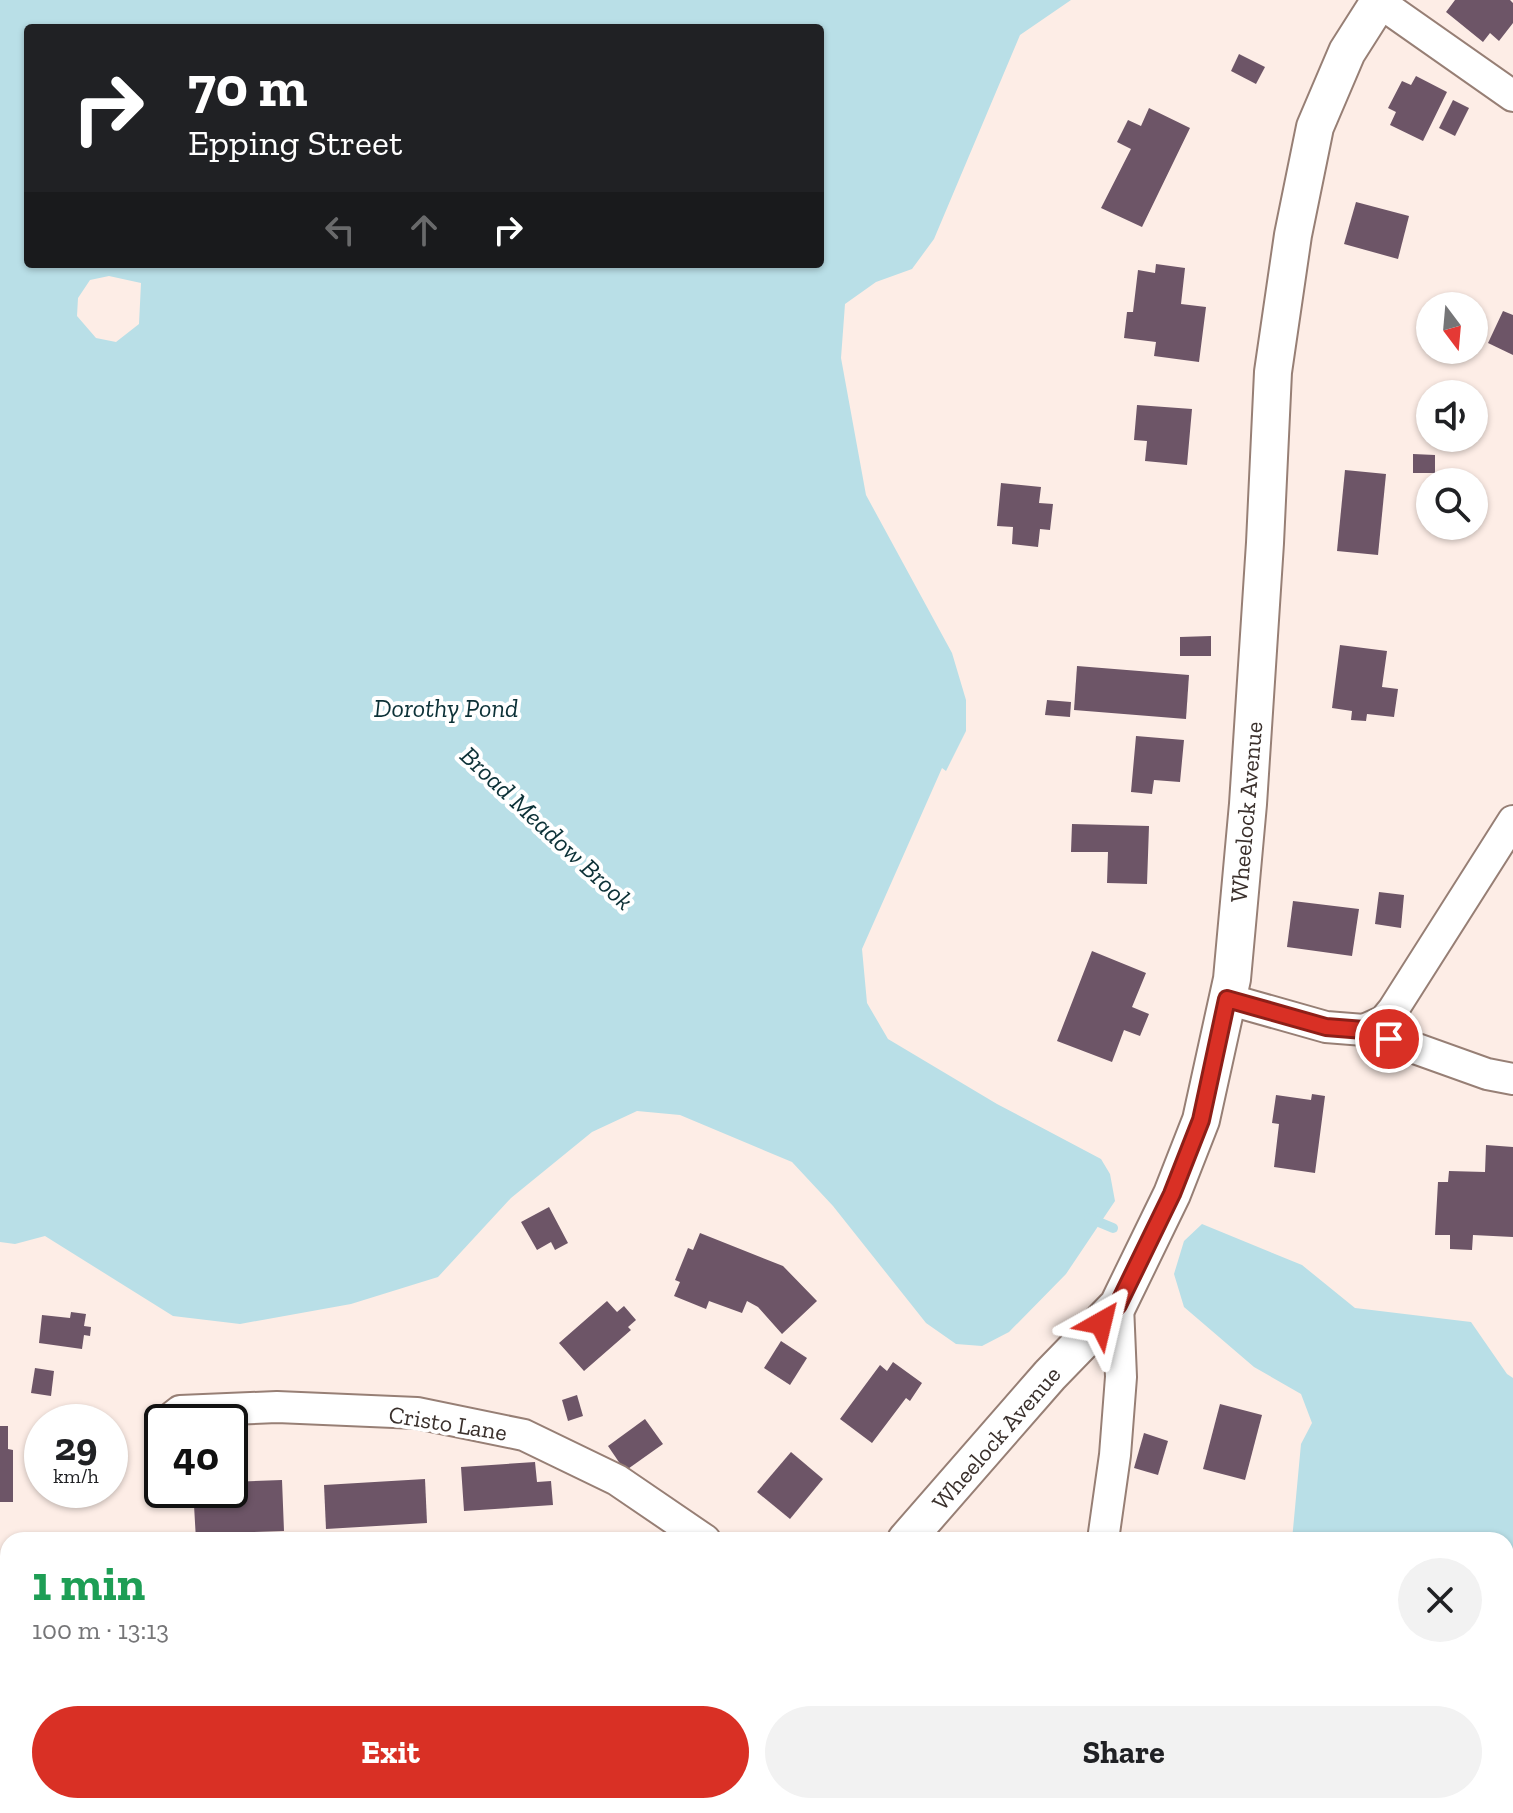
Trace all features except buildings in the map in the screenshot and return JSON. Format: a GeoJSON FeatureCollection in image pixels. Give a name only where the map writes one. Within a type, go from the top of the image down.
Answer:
{"type":"FeatureCollection","features":[{"type":"Feature","properties":{"kind":"street"},"geometry":{"type":"LineString","coordinates":[[1379,1],[1513,96]]}},
{"type":"Feature","properties":{"kind":"street","name":"Wheelock Avenue"},"geometry":{"type":"LineString","coordinates":[[913,1532],[1050,1375],[1118,1305],[1172,1194],[1201,1120],[1232,979],[1248,804],[1273,372],[1293,235],[1315,127],[1347,52],[1379,1]]}},
{"type":"Feature","properties":{"kind":"street"},"geometry":{"type":"LineString","coordinates":[[1364,1030],[1384,1021],[1393,1010],[1513,821]]}},
{"type":"Feature","properties":{"kind":"street"},"geometry":{"type":"LineString","coordinates":[[1227,999],[1326,1027],[1364,1030],[1487,1074],[1513,1079]]}},
{"type":"Feature","properties":{"kind":"street"},"geometry":{"type":"LineString","coordinates":[[1104,1532],[1115,1455],[1121,1377],[1118,1305]]}},
{"type":"Feature","properties":{"kind":"street","name":"Cristo Lane"},"geometry":{"type":"LineString","coordinates":[[248,1408],[417,1413],[524,1435],[617,1480],[693,1532]]}},
{"type":"Feature","properties":{"kind":"water","name":"Dorothy Pond"},"geometry":{"type":"Polygon","coordinates":[[[0,0],[1071,0],[1020,35],[934,239],[912,269],[876,282],[845,304],[841,358],[866,495],[952,653],[966,700],[966,731],[946,771],[942,768],[862,949],[867,1003],[888,1039],[997,1104],[1101,1159],[1110,1174],[1115,1201],[1066,1274],[1009,1332],[982,1346],[956,1344],[926,1323],[833,1206],[792,1162],[680,1115],[637,1111],[592,1132],[511,1198],[438,1277],[351,1304],[240,1324],[173,1316],[45,1236],[15,1244],[0,1242],[0,0]],[[109,276],[90,280],[78,298],[77,316],[96,338],[116,342],[139,324],[141,283],[109,276]]]}},
{"type":"Feature","properties":{"kind":"water"},"geometry":{"type":"Polygon","coordinates":[[[1202,1224],[1302,1265],[1355,1308],[1471,1322],[1513,1378],[1513,1532],[1293,1532],[1301,1444],[1312,1423],[1301,1394],[1254,1367],[1184,1307],[1174,1274],[1184,1241],[1202,1224]]]}},
{"type":"Feature","properties":{"kind":"waterway","name":"Broad Meadow Brook"},"geometry":{"type":"LineString","coordinates":[[1089,1218],[1113,1228]]}},
{"type":"Feature","properties":{"kind":"route"},"geometry":{"type":"LineString","coordinates":[[1101,1323],[1118,1305],[1172,1194],[1201,1120],[1227,999],[1326,1027],[1346,1031],[1364,1030],[1389,1039]]}}]}
